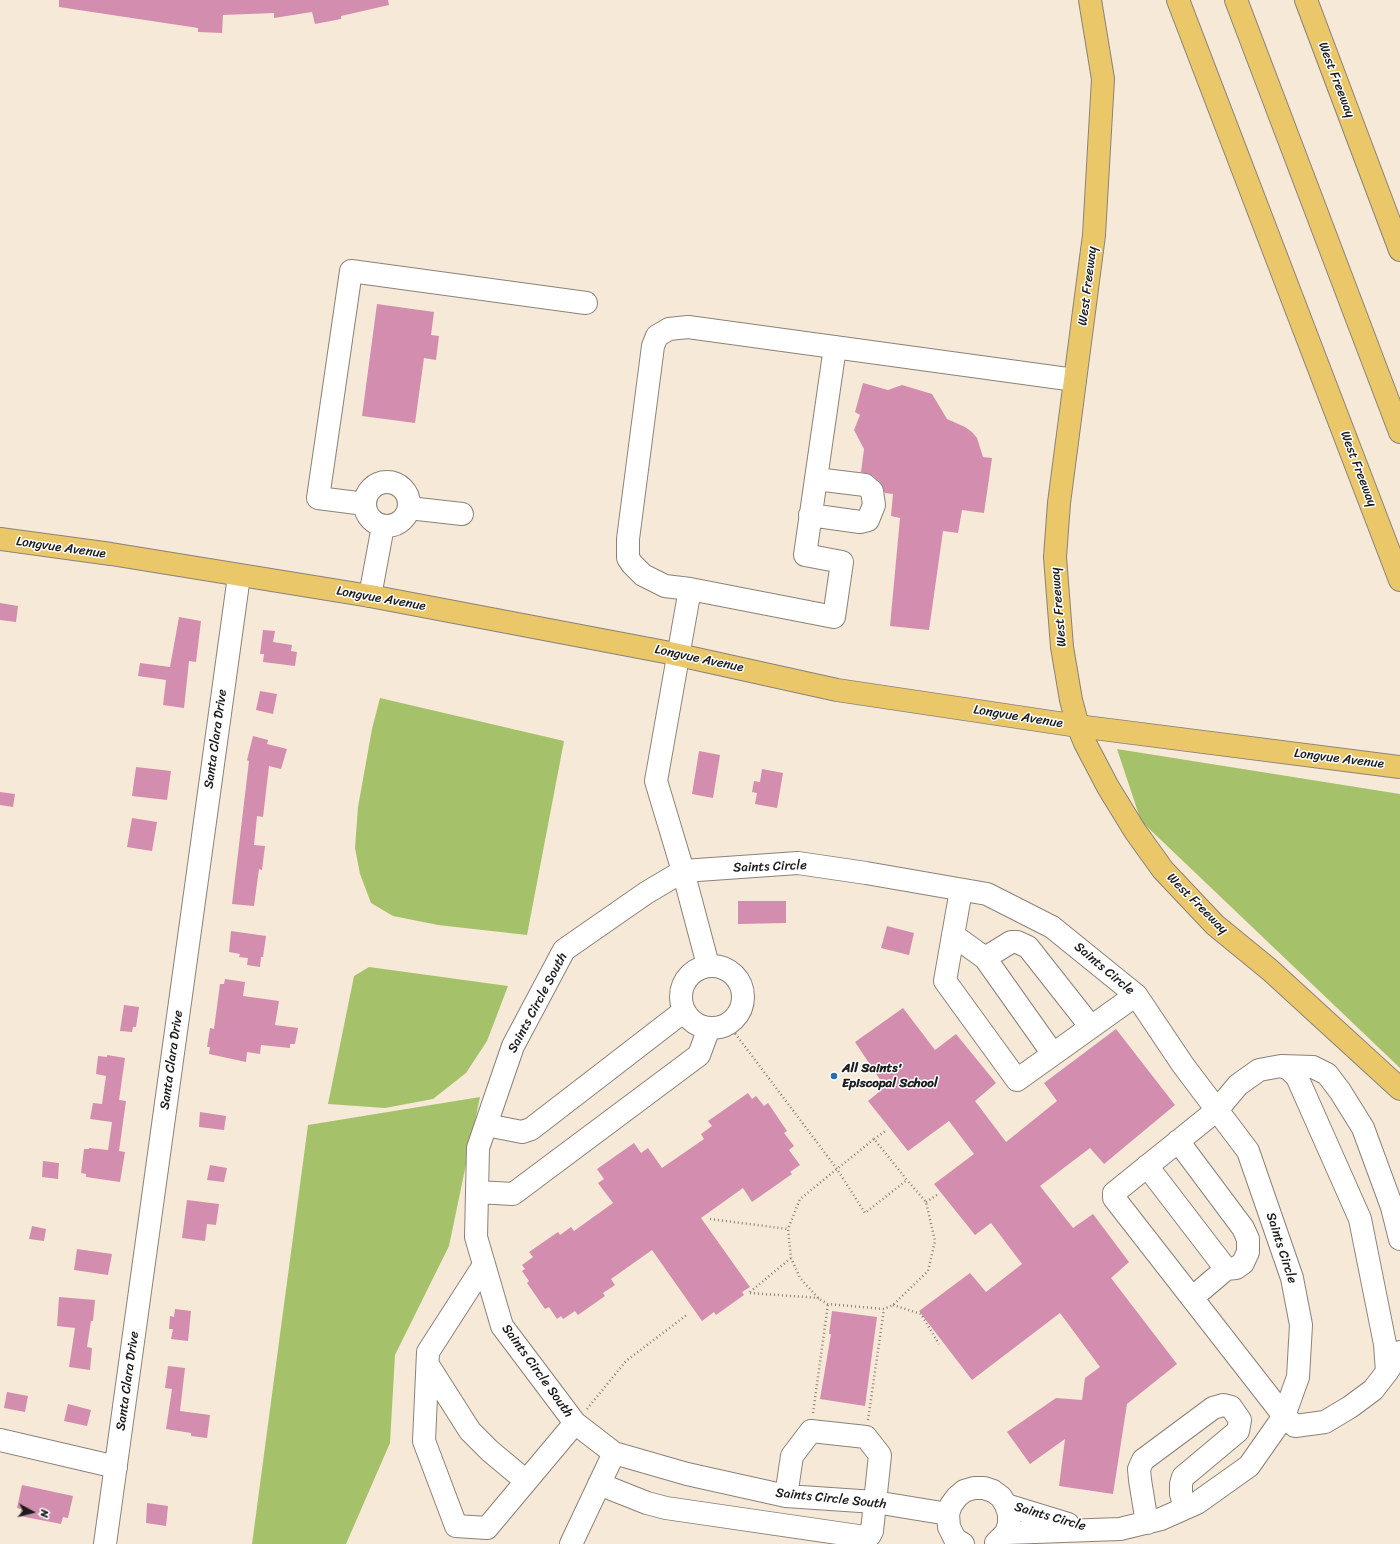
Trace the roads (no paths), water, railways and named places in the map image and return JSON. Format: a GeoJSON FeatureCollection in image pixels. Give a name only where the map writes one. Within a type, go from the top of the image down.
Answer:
{"type":"FeatureCollection","features":[{"type":"Feature","properties":{"kind":"main road","name":"West Freeway"},"geometry":{"type":"LineString","coordinates":[[1090,0],[1103,79],[1094,235],[1059,503],[1055,557],[1062,647],[1071,700],[1078,726],[1085,744],[1108,787],[1135,831],[1163,870],[1215,925],[1270,970],[1400,1089]]}},
{"type":"Feature","properties":{"kind":"main road","name":"West Freeway"},"geometry":{"type":"LineString","coordinates":[[1178,0],[1400,580]]}},
{"type":"Feature","properties":{"kind":"main road"},"geometry":{"type":"LineString","coordinates":[[1236,0],[1400,432]]}},
{"type":"Feature","properties":{"kind":"main road","name":"West Freeway"},"geometry":{"type":"LineString","coordinates":[[1306,0],[1400,250]]}},
{"type":"Feature","properties":{"kind":"main road","name":"Longvue Avenue"},"geometry":{"type":"LineString","coordinates":[[0,539],[111,554],[239,576],[370,596],[679,654],[837,690],[1078,726],[1392,766]]}},
{"type":"Feature","properties":{"kind":"street"},"geometry":{"type":"LineString","coordinates":[[365,504],[318,498],[351,271],[586,303]]}},
{"type":"Feature","properties":{"kind":"street"},"geometry":{"type":"LineString","coordinates":[[835,347],[805,555],[842,562],[834,617],[690,589],[665,586],[643,575],[628,558],[628,539],[653,346],[657,336],[669,329],[688,326],[1075,380]]}},
{"type":"Feature","properties":{"kind":"street"},"geometry":{"type":"LineString","coordinates":[[810,515],[860,522],[868,520],[874,505],[872,490],[865,485],[816,479]]}},
{"type":"Feature","properties":{"kind":"street"},"geometry":{"type":"LineString","coordinates":[[383,483],[390,483],[403,489],[409,501],[409,508],[397,524],[383,526],[370,518],[365,504],[370,490],[383,483]]}},
{"type":"Feature","properties":{"kind":"street"},"geometry":{"type":"LineString","coordinates":[[409,508],[462,514]]}},
{"type":"Feature","properties":{"kind":"street"},"geometry":{"type":"LineString","coordinates":[[370,596],[383,526]]}},
{"type":"Feature","properties":{"kind":"street","name":"Santa Clara Drive"},"geometry":{"type":"LineString","coordinates":[[106,1544],[239,576]]}},
{"type":"Feature","properties":{"kind":"street"},"geometry":{"type":"LineString","coordinates":[[690,589],[656,781],[683,871],[708,965]]}},
{"type":"Feature","properties":{"kind":"street","name":"Saints Circle"},"geometry":{"type":"LineString","coordinates":[[683,871],[798,863],[866,872],[987,894],[1052,927],[1136,995],[1183,1065],[1248,1151],[1292,1278],[1301,1325],[1298,1377],[1284,1416],[1249,1466],[1197,1503],[1147,1523],[1120,1529],[1064,1530],[1000,1539]]}},
{"type":"Feature","properties":{"kind":"street","name":"Saints Circle South"},"geometry":{"type":"LineString","coordinates":[[683,871],[646,893],[564,950],[513,1046],[478,1148],[476,1237],[502,1326],[575,1423],[614,1453],[687,1474],[786,1496],[875,1502],[948,1514]]}},
{"type":"Feature","properties":{"kind":"street"},"geometry":{"type":"LineString","coordinates":[[961,890],[945,981],[1017,1080],[1136,995]]}},
{"type":"Feature","properties":{"kind":"street"},"geometry":{"type":"LineString","coordinates":[[953,935],[985,958],[1053,1054]]}},
{"type":"Feature","properties":{"kind":"street"},"geometry":{"type":"LineString","coordinates":[[985,958],[1011,942],[1017,942],[1028,946],[1091,1027]]}},
{"type":"Feature","properties":{"kind":"street"},"geometry":{"type":"LineString","coordinates":[[477,1192],[513,1194],[699,1054],[718,1026],[737,1016],[743,1005],[744,992],[740,980],[731,971],[720,966],[708,965],[697,969],[688,976],[683,986],[681,997],[684,1011],[689,1018],[698,1025],[718,1026]]}},
{"type":"Feature","properties":{"kind":"street"},"geometry":{"type":"LineString","coordinates":[[486,1125],[522,1132],[531,1129],[684,1011]]}},
{"type":"Feature","properties":{"kind":"street"},"geometry":{"type":"LineString","coordinates":[[1285,1067],[1297,1077],[1360,1219],[1385,1344],[1387,1372]]}},
{"type":"Feature","properties":{"kind":"street"},"geometry":{"type":"LineString","coordinates":[[1400,1238],[1392,1207],[1363,1128],[1340,1091],[1327,1074],[1313,1067],[1285,1067],[1259,1070],[1238,1085],[1217,1110],[1115,1192],[1114,1198],[1284,1416],[1295,1426],[1325,1422],[1350,1407],[1373,1390],[1400,1352]]}},
{"type":"Feature","properties":{"kind":"street"},"geometry":{"type":"LineString","coordinates":[[1178,1141],[1243,1228],[1248,1239],[1248,1252],[1243,1263],[1236,1268],[1226,1269],[1192,1298]]}},
{"type":"Feature","properties":{"kind":"street"},"geometry":{"type":"LineString","coordinates":[[1147,1166],[1226,1269]]}},
{"type":"Feature","properties":{"kind":"street"},"geometry":{"type":"LineString","coordinates":[[484,1265],[428,1352],[424,1441],[456,1526],[487,1528],[575,1423]]}},
{"type":"Feature","properties":{"kind":"street"},"geometry":{"type":"LineString","coordinates":[[428,1365],[470,1431],[490,1451],[526,1481]]}},
{"type":"Feature","properties":{"kind":"street"},"geometry":{"type":"LineString","coordinates":[[1147,1523],[1139,1472],[1143,1460],[1213,1408],[1223,1405],[1230,1407],[1240,1420],[1238,1431],[1183,1477],[1181,1494],[1185,1508]]}},
{"type":"Feature","properties":{"kind":"street"},"geometry":{"type":"LineString","coordinates":[[599,1484],[647,1503],[666,1508],[868,1537],[872,1531],[880,1456],[866,1437],[811,1431],[792,1456],[786,1496]]}},
{"type":"Feature","properties":{"kind":"street"},"geometry":{"type":"LineString","coordinates":[[0,1440],[116,1467]]}},
{"type":"Feature","properties":{"kind":"street"},"geometry":{"type":"LineString","coordinates":[[571,1544],[614,1453]]}},
{"type":"Feature","properties":{"kind":"street"},"geometry":{"type":"LineString","coordinates":[[963,1544],[955,1538],[949,1527],[948,1514],[951,1505],[957,1497],[964,1491],[974,1488],[984,1488],[993,1491],[1001,1497],[1006,1505],[1009,1514],[1009,1524],[1000,1539]]}},
{"type":"Feature","properties":{"kind":"street","name":"Saints Circle"},"geometry":{"type":"LineString","coordinates":[[1006,1505],[1055,1521],[1095,1530]]}},
{"type":"Feature","properties":{"kind":"street"},"geometry":{"type":"LineString","coordinates":[[1039,1544],[1049,1534],[1064,1530]]}},
{"type":"Feature","properties":{"kind":"place","name":"All Saints' Episcopal School"},"geometry":{"type":"Point","coordinates":[834,1076]}}]}
